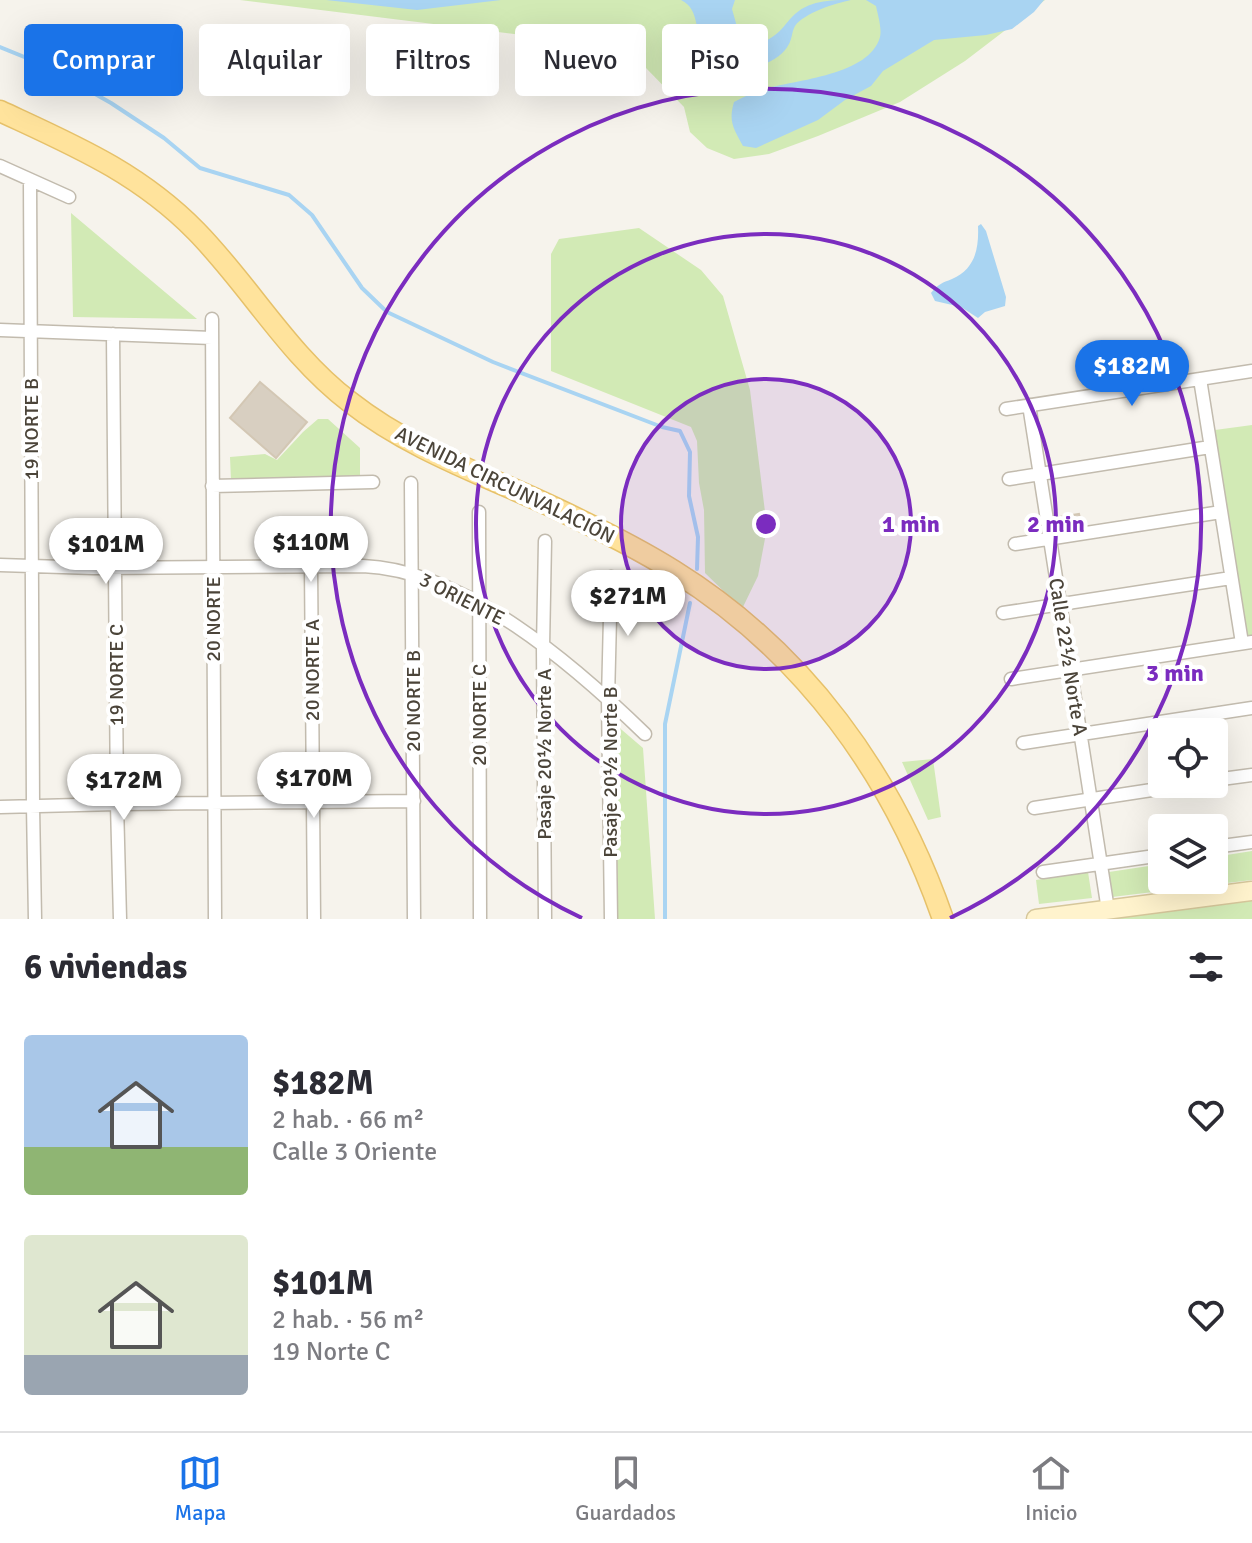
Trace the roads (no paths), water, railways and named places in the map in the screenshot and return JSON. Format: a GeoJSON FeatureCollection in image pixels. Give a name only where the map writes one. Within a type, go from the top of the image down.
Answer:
{"type":"FeatureCollection","features":[{"type":"Feature","properties":{"kind":"main road","name":"AVENIDA CIRCUNVALACIÓN"},"geometry":{"type":"LineString","coordinates":[[0,111],[94,155],[159,197],[211,247],[290,346],[363,413],[417,445],[629,545],[673,570],[742,621],[804,681],[837,719],[869,764],[909,834],[943,919]]}},
{"type":"Feature","properties":{"kind":"street"},"geometry":{"type":"LineString","coordinates":[[0,166],[69,197]]}},
{"type":"Feature","properties":{"kind":"street","name":"19 NORTE B"},"geometry":{"type":"LineString","coordinates":[[30,180],[35,919]]}},
{"type":"Feature","properties":{"kind":"street","name":"20 NORTE"},"geometry":{"type":"LineString","coordinates":[[212,319],[215,919]]}},
{"type":"Feature","properties":{"kind":"street"},"geometry":{"type":"LineString","coordinates":[[0,330],[212,338]]}},
{"type":"Feature","properties":{"kind":"street","name":"19 NORTE C"},"geometry":{"type":"LineString","coordinates":[[113,334],[120,919]]}},
{"type":"Feature","properties":{"kind":"street"},"geometry":{"type":"LineString","coordinates":[[1006,409],[1252,371]]}},
{"type":"Feature","properties":{"kind":"street"},"geometry":{"type":"LineString","coordinates":[[1011,679],[1247,643],[1231,578],[1200,379]]}},
{"type":"Feature","properties":{"kind":"street","name":"Calle 22½ Norte A"},"geometry":{"type":"LineString","coordinates":[[1029,405],[1108,910]]}},
{"type":"Feature","properties":{"kind":"street"},"geometry":{"type":"LineString","coordinates":[[1009,479],[1210,447]]}},
{"type":"Feature","properties":{"kind":"street"},"geometry":{"type":"LineString","coordinates":[[212,486],[373,482]]}},
{"type":"Feature","properties":{"kind":"street","name":"20 NORTE B"},"geometry":{"type":"LineString","coordinates":[[411,483],[414,919]]}},
{"type":"Feature","properties":{"kind":"street","name":"20 NORTE C"},"geometry":{"type":"LineString","coordinates":[[479,512],[480,919]]}},
{"type":"Feature","properties":{"kind":"street"},"geometry":{"type":"LineString","coordinates":[[1015,544],[1221,512]]}},
{"type":"Feature","properties":{"kind":"street","name":"Pasaje 20½ Norte A"},"geometry":{"type":"LineString","coordinates":[[545,541],[545,919]]}},
{"type":"Feature","properties":{"kind":"street","name":"3 ORIENTE"},"geometry":{"type":"LineString","coordinates":[[0,565],[116,568],[380,566],[413,573],[454,591],[509,622],[608,699],[645,734]]}},
{"type":"Feature","properties":{"kind":"street","name":"20 NORTE A"},"geometry":{"type":"LineString","coordinates":[[311,566],[314,919]]}},
{"type":"Feature","properties":{"kind":"street","name":"Pasaje 20½ Norte B"},"geometry":{"type":"LineString","coordinates":[[611,577],[608,699],[611,919]]}},
{"type":"Feature","properties":{"kind":"street"},"geometry":{"type":"LineString","coordinates":[[1003,613],[1231,578]]}},
{"type":"Feature","properties":{"kind":"street"},"geometry":{"type":"LineString","coordinates":[[1023,743],[1252,708]]}},
{"type":"Feature","properties":{"kind":"street"},"geometry":{"type":"LineString","coordinates":[[1228,778],[1252,775]]}},
{"type":"Feature","properties":{"kind":"street"},"geometry":{"type":"LineString","coordinates":[[1034,808],[1148,791]]}},
{"type":"Feature","properties":{"kind":"street"},"geometry":{"type":"LineString","coordinates":[[0,807],[414,801]]}},
{"type":"Feature","properties":{"kind":"street"},"geometry":{"type":"LineString","coordinates":[[1228,845],[1252,842]]}},
{"type":"Feature","properties":{"kind":"street"},"geometry":{"type":"LineString","coordinates":[[1043,872],[1148,857]]}},
{"type":"Feature","properties":{"kind":"street"},"geometry":{"type":"LineString","coordinates":[[1036,919],[1252,891]]}},
{"type":"Feature","properties":{"kind":"water"},"geometry":{"type":"Polygon","coordinates":[[[326,0],[501,0],[417,10],[326,0]]]}},
{"type":"Feature","properties":{"kind":"water"},"geometry":{"type":"Polygon","coordinates":[[[681,0],[735,0],[732,9],[736,24],[696,24],[687,4],[681,0]]]}},
{"type":"Feature","properties":{"kind":"water"},"geometry":{"type":"Polygon","coordinates":[[[851,0],[821,9],[799,21],[784,51],[769,62],[768,39],[798,11],[812,4],[851,0]]]}},
{"type":"Feature","properties":{"kind":"water"},"geometry":{"type":"Polygon","coordinates":[[[866,0],[1044,0],[1012,29],[934,40],[883,71],[871,86],[818,120],[756,148],[743,146],[732,120],[734,102],[747,96],[768,96],[768,88],[827,75],[861,61],[873,50],[880,37],[876,6],[866,0]]]}},
{"type":"Feature","properties":{"kind":"water"},"geometry":{"type":"Polygon","coordinates":[[[981,224],[986,231],[1006,297],[1005,306],[985,312],[978,318],[961,307],[935,301],[931,293],[940,284],[960,275],[971,264],[978,243],[978,226],[981,224]]]}},
{"type":"Feature","properties":{"kind":"waterway"},"geometry":{"type":"LineString","coordinates":[[0,47],[44,65],[111,103],[164,138],[200,168],[289,195],[312,215],[362,288],[387,312],[493,362],[662,427],[680,431],[690,452],[689,496],[698,537],[697,569]]}},
{"type":"Feature","properties":{"kind":"waterway"},"geometry":{"type":"LineString","coordinates":[[665,919],[665,724],[690,603]]}}]}
